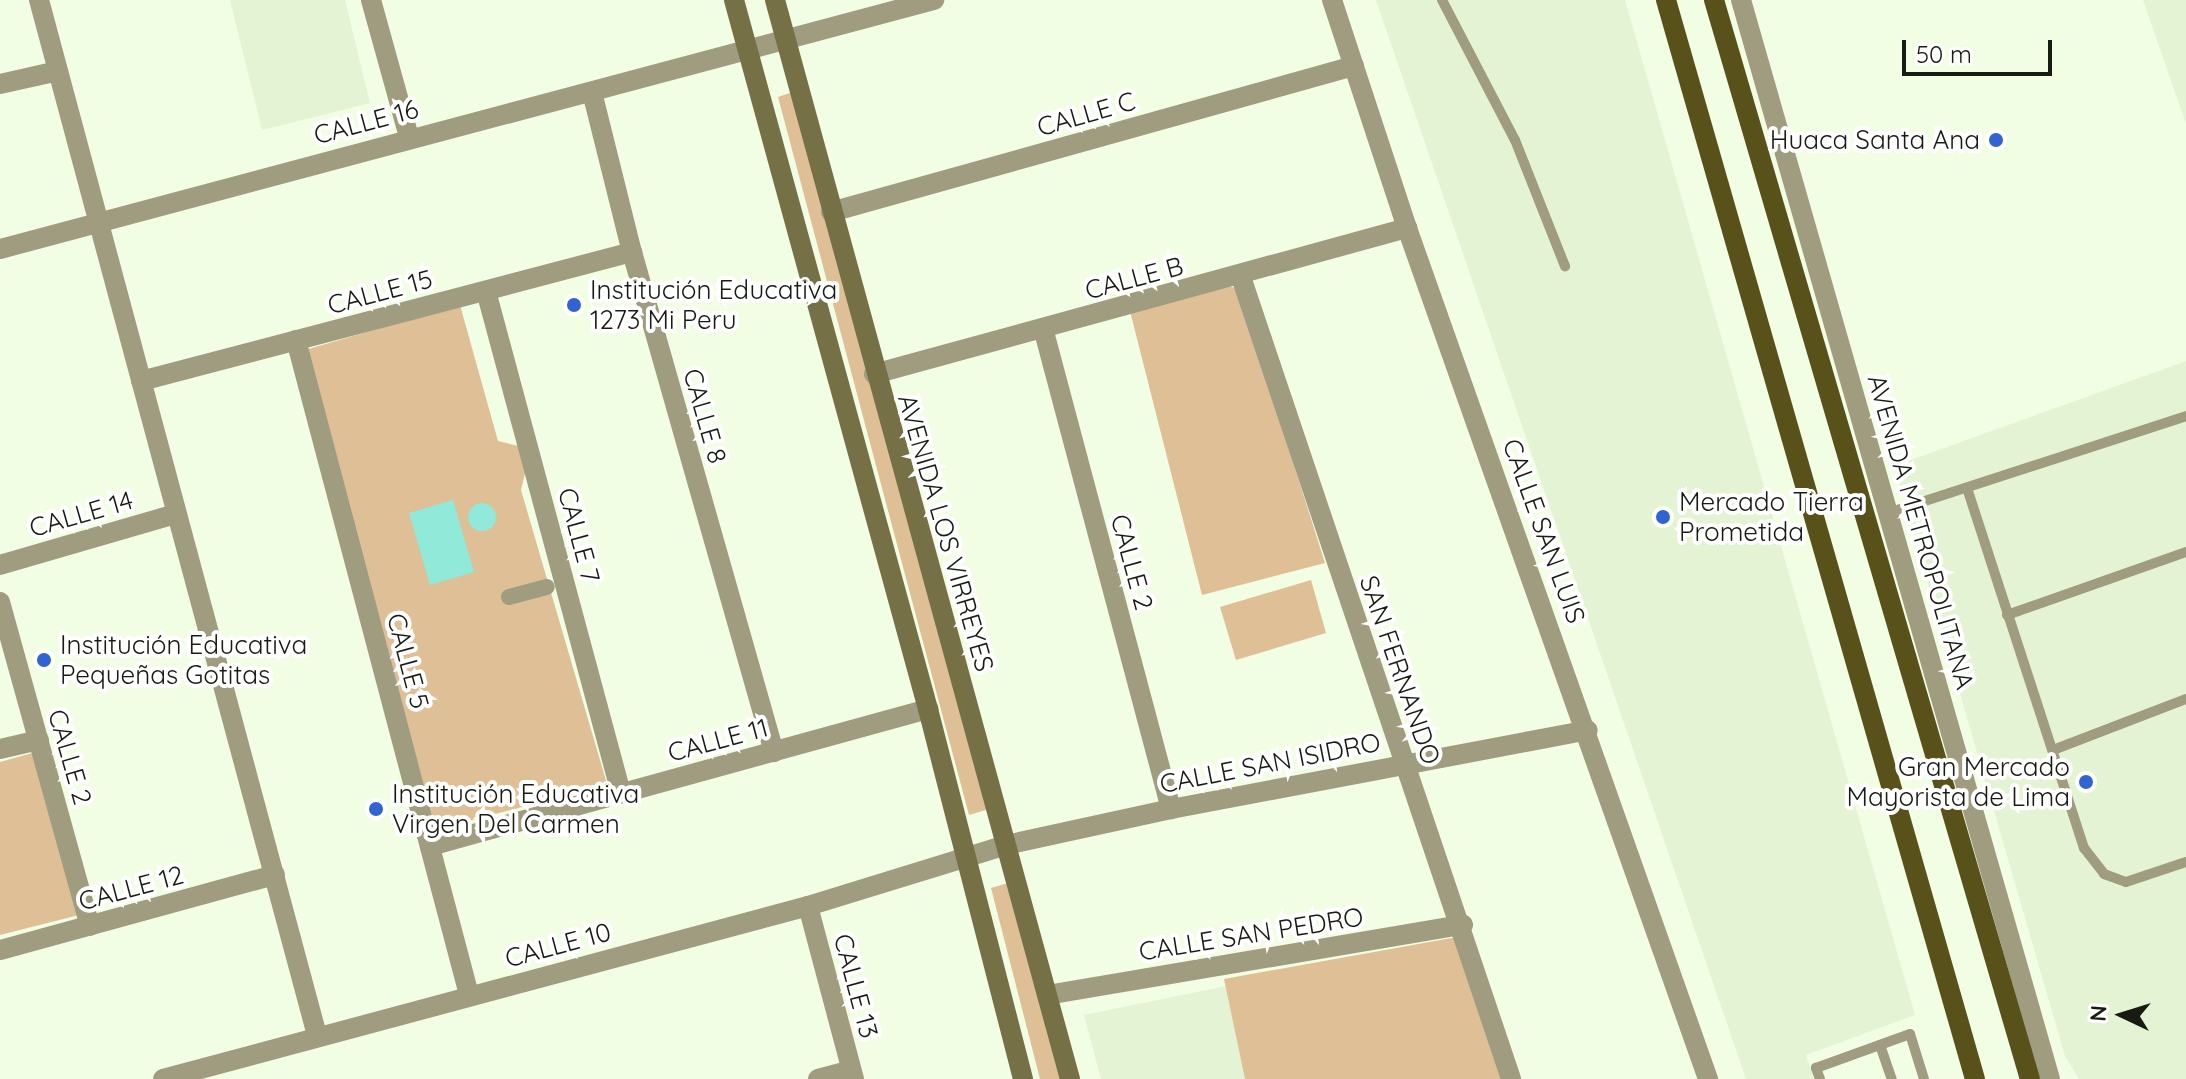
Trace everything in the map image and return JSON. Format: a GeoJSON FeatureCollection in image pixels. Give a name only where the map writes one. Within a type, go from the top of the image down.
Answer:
{"type":"FeatureCollection","features":[{"type":"Feature","properties":{"kind":"main road"},"geometry":{"type":"LineString","coordinates":[[734,0],[928,709],[1023,1079]]}},
{"type":"Feature","properties":{"kind":"main road","name":"AVENIDA LOS VIRREYES"},"geometry":{"type":"LineString","coordinates":[[775,0],[874,374],[1070,1079]]}},
{"type":"Feature","properties":{"kind":"main road"},"geometry":{"type":"LineString","coordinates":[[1666,0],[1975,1079]]}},
{"type":"Feature","properties":{"kind":"main road","name":"AVENIDA METROPOLITANA"},"geometry":{"type":"LineString","coordinates":[[1714,0],[2030,1079]]}},
{"type":"Feature","properties":{"kind":"street"},"geometry":{"type":"LineString","coordinates":[[39,0],[317,1035]]}},
{"type":"Feature","properties":{"kind":"street"},"geometry":{"type":"LineString","coordinates":[[371,0],[409,137]]}},
{"type":"Feature","properties":{"kind":"street","name":"CALLE 16"},"geometry":{"type":"LineString","coordinates":[[0,249],[409,137],[592,92],[747,47],[934,0]]}},
{"type":"Feature","properties":{"kind":"street","name":"CALLE SAN LUIS"},"geometry":{"type":"LineString","coordinates":[[1332,0],[1407,228],[1588,730],[1708,1079]]}},
{"type":"Feature","properties":{"kind":"street","name":"AVENIDA METROPOLITANA"},"geometry":{"type":"LineString","coordinates":[[1741,0],[2050,1079]]}},
{"type":"Feature","properties":{"kind":"street","name":"CALLE C"},"geometry":{"type":"LineString","coordinates":[[831,212],[1354,66]]}},
{"type":"Feature","properties":{"kind":"street"},"geometry":{"type":"LineString","coordinates":[[0,84],[58,71]]}},
{"type":"Feature","properties":{"kind":"street","name":"CALLE 8"},"geometry":{"type":"LineString","coordinates":[[592,92],[632,252],[774,752]]}},
{"type":"Feature","properties":{"kind":"street","name":"CALLE B"},"geometry":{"type":"LineString","coordinates":[[874,374],[1241,277],[1407,228]]}},
{"type":"Feature","properties":{"kind":"street","name":"CALLE 15"},"geometry":{"type":"LineString","coordinates":[[141,381],[632,252]]}},
{"type":"Feature","properties":{"kind":"street","name":"SAN FERNANDO"},"geometry":{"type":"LineString","coordinates":[[1241,277],[1404,764],[1463,925],[1511,1079]]}},
{"type":"Feature","properties":{"kind":"street","name":"CALLE 7"},"geometry":{"type":"LineString","coordinates":[[486,291],[621,793]]}},
{"type":"Feature","properties":{"kind":"street","name":"CALLE 2"},"geometry":{"type":"LineString","coordinates":[[1043,328],[1171,809]]}},
{"type":"Feature","properties":{"kind":"street","name":"CALLE 5"},"geometry":{"type":"LineString","coordinates":[[296,340],[469,995]]}},
{"type":"Feature","properties":{"kind":"street","name":"CALLE 14"},"geometry":{"type":"LineString","coordinates":[[0,565],[176,514]]}},
{"type":"Feature","properties":{"kind":"street"},"geometry":{"type":"LineString","coordinates":[[509,597],[547,587]]}},
{"type":"Feature","properties":{"kind":"street","name":"CALLE 2"},"geometry":{"type":"LineString","coordinates":[[0,602],[90,926]]}},
{"type":"Feature","properties":{"kind":"street","name":"CALLE 11"},"geometry":{"type":"LineString","coordinates":[[430,846],[928,709]]}},
{"type":"Feature","properties":{"kind":"street","name":"CALLE SAN ISIDRO"},"geometry":{"type":"LineString","coordinates":[[965,862],[1006,845],[1171,809],[1588,730]]}},
{"type":"Feature","properties":{"kind":"street"},"geometry":{"type":"LineString","coordinates":[[0,749],[39,740]]}},
{"type":"Feature","properties":{"kind":"street","name":"CALLE 10"},"geometry":{"type":"LineString","coordinates":[[163,1079],[215,1072],[317,1035],[965,862]]}},
{"type":"Feature","properties":{"kind":"street","name":"CALLE 12"},"geometry":{"type":"LineString","coordinates":[[0,950],[275,875]]}},
{"type":"Feature","properties":{"kind":"street","name":"CALLE 13"},"geometry":{"type":"LineString","coordinates":[[808,906],[853,1075]]}},
{"type":"Feature","properties":{"kind":"street","name":"CALLE SAN PEDRO"},"geometry":{"type":"LineString","coordinates":[[1047,995],[1463,925]]}},
{"type":"Feature","properties":{"kind":"street"},"geometry":{"type":"LineString","coordinates":[[818,1079],[853,1075]]}},
{"type":"Feature","properties":{"kind":"lane"},"geometry":{"type":"LineString","coordinates":[[1442,0],[1515,140],[1565,266]]}},
{"type":"Feature","properties":{"kind":"lane"},"geometry":{"type":"LineString","coordinates":[[1888,513],[2186,416]]}},
{"type":"Feature","properties":{"kind":"lane"},"geometry":{"type":"LineString","coordinates":[[1967,488],[2084,848],[2104,874],[2126,882],[2186,862]]}},
{"type":"Feature","properties":{"kind":"lane"},"geometry":{"type":"LineString","coordinates":[[2007,615],[2186,552]]}},
{"type":"Feature","properties":{"kind":"lane"},"geometry":{"type":"LineString","coordinates":[[2053,750],[2186,699]]}},
{"type":"Feature","properties":{"kind":"lane"},"geometry":{"type":"LineString","coordinates":[[1820,1079],[1816,1068],[1910,1034],[1924,1079]]}},
{"type":"Feature","properties":{"kind":"lane"},"geometry":{"type":"LineString","coordinates":[[1880,1045],[1892,1079]]}},
{"type":"Feature","properties":{"kind":"shaded area"},"geometry":{"type":"Polygon","coordinates":[[[230,0],[345,0],[370,103],[262,130],[230,0]]]}},
{"type":"Feature","properties":{"kind":"shaded area","name":"Mercado Tierra Prometida"},"geometry":{"type":"Polygon","coordinates":[[[1376,0],[1625,0],[1915,1015],[1806,1055],[1814,1079],[1746,1079],[1376,0]]]}},
{"type":"Feature","properties":{"kind":"shaded area"},"geometry":{"type":"Polygon","coordinates":[[[2143,0],[2186,0],[2186,124],[2143,0]]]}},
{"type":"Feature","properties":{"kind":"shaded area"},"geometry":{"type":"Polygon","coordinates":[[[796,91],[989,809],[969,815],[778,97],[796,91]]]}},
{"type":"Feature","properties":{"kind":"shaded area"},"geometry":{"type":"Polygon","coordinates":[[[1229,286],[1238,289],[1325,563],[1202,595],[1130,311],[1229,286]]]}},
{"type":"Feature","properties":{"kind":"shaded area"},"geometry":{"type":"Polygon","coordinates":[[[460,305],[498,441],[519,446],[526,469],[521,490],[607,784],[436,830],[305,350],[460,305]]]}},
{"type":"Feature","properties":{"kind":"shaded area","name":"Gran Mercado Mayorista de Lima"},"geometry":{"type":"Polygon","coordinates":[[[2186,361],[2186,1079],[2079,1079],[2065,1056],[1894,466],[2186,361]]]}},
{"type":"Feature","properties":{"kind":"shaded area"},"geometry":{"type":"Polygon","coordinates":[[[1311,580],[1326,633],[1236,660],[1220,607],[1311,580]]]}},
{"type":"Feature","properties":{"kind":"shaded area"},"geometry":{"type":"Polygon","coordinates":[[[36,752],[79,915],[0,935],[0,762],[36,752]]]}},
{"type":"Feature","properties":{"kind":"shaded area"},"geometry":{"type":"Polygon","coordinates":[[[1008,883],[1061,1079],[1040,1079],[991,888],[1008,883]]]}},
{"type":"Feature","properties":{"kind":"shaded area"},"geometry":{"type":"Polygon","coordinates":[[[1457,937],[1501,1079],[1245,1079],[1224,979],[1457,937]]]}},
{"type":"Feature","properties":{"kind":"shaded area"},"geometry":{"type":"Polygon","coordinates":[[[1226,986],[1245,1079],[1101,1079],[1084,1015],[1226,986]]]}},
{"type":"Feature","properties":{"kind":"water"},"geometry":{"type":"Polygon","coordinates":[[[453,500],[474,572],[430,585],[409,513],[453,500]]]}},
{"type":"Feature","properties":{"kind":"water"},"geometry":{"type":"Polygon","coordinates":[[[482,503],[492,507],[496,517],[492,527],[482,531],[472,527],[468,517],[472,507],[482,503]]]}},
{"type":"Feature","properties":{"kind":"place","name":"Huaca Santa Ana"},"geometry":{"type":"Point","coordinates":[1996,140]}},
{"type":"Feature","properties":{"kind":"place","name":"Institución Educativa 1273 Mi Peru"},"geometry":{"type":"Point","coordinates":[574,305]}},
{"type":"Feature","properties":{"kind":"place","name":"Mercado Tierra Prometida"},"geometry":{"type":"Point","coordinates":[1663,517]}},
{"type":"Feature","properties":{"kind":"place","name":"Institución Educativa Pequeñas Gotitas"},"geometry":{"type":"Point","coordinates":[44,660]}},
{"type":"Feature","properties":{"kind":"place","name":"Gran Mercado Mayorista de Lima"},"geometry":{"type":"Point","coordinates":[2086,782]}},
{"type":"Feature","properties":{"kind":"place","name":"Institución Educativa Virgen Del Carmen"},"geometry":{"type":"Point","coordinates":[376,809]}}]}
